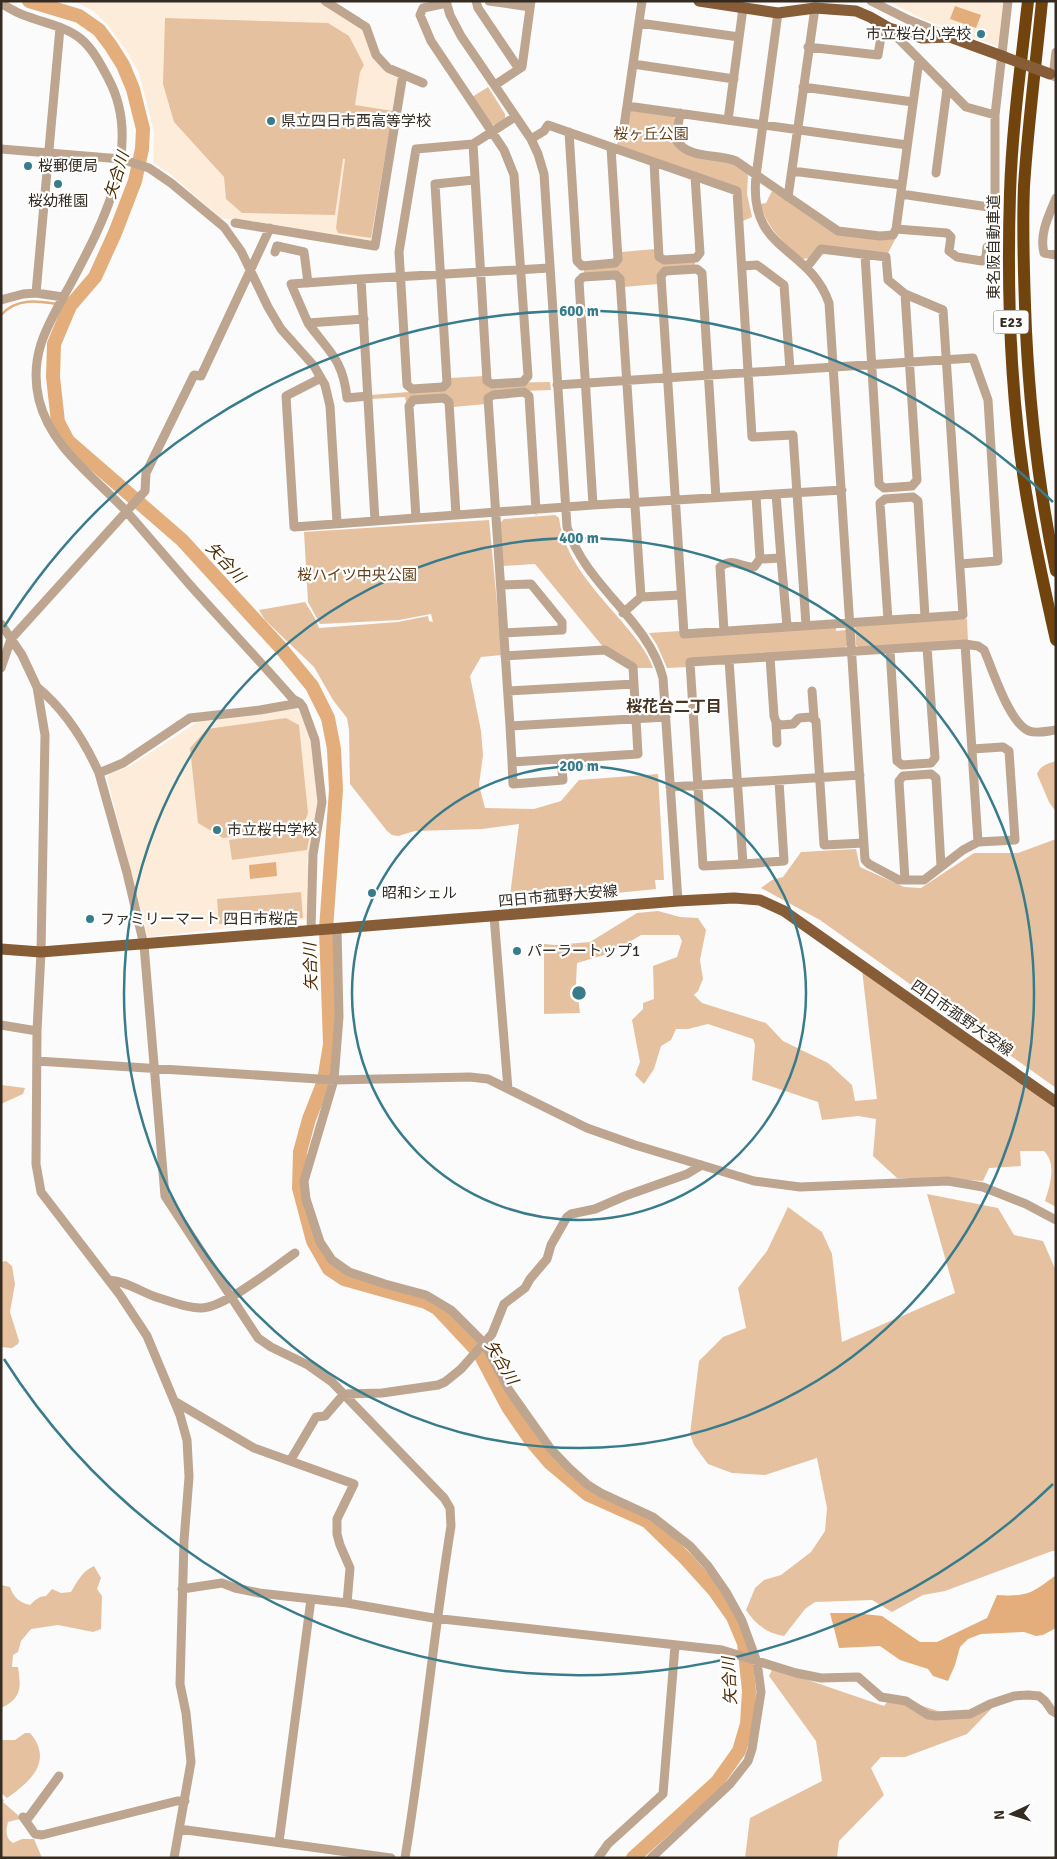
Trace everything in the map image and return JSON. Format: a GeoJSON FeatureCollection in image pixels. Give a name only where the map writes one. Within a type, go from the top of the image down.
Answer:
{"type":"FeatureCollection","features":[{"type":"Feature","properties":{"kind":"highway","name":"東名阪自動車道"},"geometry":{"type":"LineString","coordinates":[[1028,1],[1013,141],[1010,192],[1012,356],[1024,478],[1033,535],[1056,640]]}},
{"type":"Feature","properties":{"kind":"highway","name":"東名阪自動車道"},"geometry":{"type":"LineString","coordinates":[[1042,1],[1024,186],[1024,300],[1032,417],[1046,526],[1056,571]]}},
{"type":"Feature","properties":{"kind":"main road"},"geometry":{"type":"LineString","coordinates":[[699,1],[778,13],[815,8],[856,11],[886,27],[922,38],[950,37],[1054,77]]}},
{"type":"Feature","properties":{"kind":"main road","name":"四日市菰野大安線"},"geometry":{"type":"LineString","coordinates":[[1,949],[41,952],[678,901],[734,898],[760,900],[784,910],[1056,1102]]}},
{"type":"Feature","properties":{"kind":"street"},"geometry":{"type":"LineString","coordinates":[[325,1],[366,27],[376,55],[383,63],[423,83]]}},
{"type":"Feature","properties":{"kind":"street"},"geometry":{"type":"LineString","coordinates":[[476,1],[478,8],[519,69]]}},
{"type":"Feature","properties":{"kind":"street"},"geometry":{"type":"LineString","coordinates":[[489,1],[530,4],[522,67],[495,85]]}},
{"type":"Feature","properties":{"kind":"street"},"geometry":{"type":"LineString","coordinates":[[623,133],[642,1]]}},
{"type":"Feature","properties":{"kind":"street"},"geometry":{"type":"LineString","coordinates":[[871,1],[909,20],[950,37]]}},
{"type":"Feature","properties":{"kind":"street"},"geometry":{"type":"LineString","coordinates":[[896,229],[947,233],[951,237],[949,251],[956,257],[982,261],[986,257],[987,247],[997,242],[995,115],[1008,1]]}},
{"type":"Feature","properties":{"kind":"street"},"geometry":{"type":"LineString","coordinates":[[473,144],[487,381],[492,384],[523,382],[528,376],[514,175],[504,150],[490,132],[431,41],[420,15],[423,8],[446,2],[456,27],[531,140],[538,154],[544,174],[567,527],[575,549],[595,578],[648,643],[657,659],[663,678],[678,901]]}},
{"type":"Feature","properties":{"kind":"street"},"geometry":{"type":"LineString","coordinates":[[1,4],[21,14],[73,33],[84,41],[112,85],[121,120],[121,159],[112,193],[82,261],[42,338],[36,360],[36,386],[43,412],[58,442],[128,510],[293,699],[300,703],[315,740],[322,802],[313,854],[313,930]]}},
{"type":"Feature","properties":{"kind":"street"},"geometry":{"type":"LineString","coordinates":[[728,120],[743,8]]}},
{"type":"Feature","properties":{"kind":"street"},"geometry":{"type":"LineString","coordinates":[[788,197],[808,46],[815,8]]}},
{"type":"Feature","properties":{"kind":"street"},"geometry":{"type":"LineString","coordinates":[[778,13],[762,125],[755,202],[762,222],[779,246],[807,266],[823,288],[829,303],[865,860],[869,864],[899,880],[924,880],[963,850],[978,842],[1015,840],[1009,751],[1004,747],[972,749]]}},
{"type":"Feature","properties":{"kind":"street"},"geometry":{"type":"LineString","coordinates":[[639,23],[739,37]]}},
{"type":"Feature","properties":{"kind":"street"},"geometry":{"type":"LineString","coordinates":[[808,46],[878,55],[886,27],[966,107],[995,115]]}},
{"type":"Feature","properties":{"kind":"street"},"geometry":{"type":"LineString","coordinates":[[36,293],[60,28]]}},
{"type":"Feature","properties":{"kind":"street"},"geometry":{"type":"LineString","coordinates":[[1054,77],[1056,52]]}},
{"type":"Feature","properties":{"kind":"street"},"geometry":{"type":"LineString","coordinates":[[680,114],[676,140],[694,154],[736,161],[838,231],[880,236],[893,234],[896,229],[919,60]]}},
{"type":"Feature","properties":{"kind":"street"},"geometry":{"type":"LineString","coordinates":[[633,64],[734,79]]}},
{"type":"Feature","properties":{"kind":"street"},"geometry":{"type":"LineString","coordinates":[[234,223],[375,246],[403,74]]}},
{"type":"Feature","properties":{"kind":"street"},"geometry":{"type":"LineString","coordinates":[[803,87],[913,102]]}},
{"type":"Feature","properties":{"kind":"street"},"geometry":{"type":"LineString","coordinates":[[936,172],[947,89]]}},
{"type":"Feature","properties":{"kind":"street"},"geometry":{"type":"LineString","coordinates":[[627,106],[907,145]]}},
{"type":"Feature","properties":{"kind":"street"},"geometry":{"type":"LineString","coordinates":[[474,180],[435,184],[447,383],[443,387],[412,389],[407,385],[399,252],[416,149],[473,144],[515,117]]}},
{"type":"Feature","properties":{"kind":"street"},"geometry":{"type":"LineString","coordinates":[[531,140],[544,131],[548,125],[737,191],[752,437],[793,435],[806,625]]}},
{"type":"Feature","properties":{"kind":"street"},"geometry":{"type":"LineString","coordinates":[[569,132],[577,261],[582,266],[615,263],[618,259],[611,148]]}},
{"type":"Feature","properties":{"kind":"street"},"geometry":{"type":"LineString","coordinates":[[1,149],[121,159],[148,168],[171,183],[224,227],[241,251],[268,307],[281,329],[314,366],[321,378],[329,400],[337,523]]}},
{"type":"Feature","properties":{"kind":"street"},"geometry":{"type":"LineString","coordinates":[[654,162],[659,257],[664,260],[696,258],[700,253],[695,176]]}},
{"type":"Feature","properties":{"kind":"street"},"geometry":{"type":"LineString","coordinates":[[792,171],[995,208]]}},
{"type":"Feature","properties":{"kind":"street"},"geometry":{"type":"LineString","coordinates":[[1056,198],[1045,226],[1043,249],[1044,254],[1056,255]]}},
{"type":"Feature","properties":{"kind":"street"},"geometry":{"type":"LineString","coordinates":[[1,668],[12,638],[145,491],[146,473],[194,375],[200,376],[270,228]]}},
{"type":"Feature","properties":{"kind":"street"},"geometry":{"type":"LineString","coordinates":[[275,252],[277,246],[304,252],[308,283]]}},
{"type":"Feature","properties":{"kind":"street"},"geometry":{"type":"LineString","coordinates":[[716,498],[702,273],[697,269],[665,271],[661,276],[684,634],[963,615],[944,310],[905,294],[888,280],[886,257],[821,249],[807,266]]}},
{"type":"Feature","properties":{"kind":"street"},"geometry":{"type":"LineString","coordinates":[[865,255],[879,484],[884,488],[912,486]]}},
{"type":"Feature","properties":{"kind":"street"},"geometry":{"type":"LineString","coordinates":[[742,266],[757,265],[784,285],[790,370]]}},
{"type":"Feature","properties":{"kind":"street"},"geometry":{"type":"LineString","coordinates":[[346,398],[345,384],[339,366],[333,354],[308,322],[291,284],[549,268]]}},
{"type":"Feature","properties":{"kind":"street"},"geometry":{"type":"LineString","coordinates":[[593,505],[579,281],[583,277],[616,275],[620,279],[641,597]]}},
{"type":"Feature","properties":{"kind":"street"},"geometry":{"type":"LineString","coordinates":[[361,279],[375,520]]}},
{"type":"Feature","properties":{"kind":"street"},"geometry":{"type":"LineString","coordinates":[[1,300],[23,294],[36,293],[62,299]]}},
{"type":"Feature","properties":{"kind":"street"},"geometry":{"type":"LineString","coordinates":[[905,294],[917,480],[912,486],[913,497]]}},
{"type":"Feature","properties":{"kind":"street"},"geometry":{"type":"LineString","coordinates":[[308,322],[364,319]]}},
{"type":"Feature","properties":{"kind":"street"},"geometry":{"type":"LineString","coordinates":[[557,385],[973,358],[988,400],[998,561],[960,564]]}},
{"type":"Feature","properties":{"kind":"street"},"geometry":{"type":"LineString","coordinates":[[321,378],[286,396],[294,527],[593,505],[842,490]]}},
{"type":"Feature","properties":{"kind":"street"},"geometry":{"type":"LineString","coordinates":[[536,510],[529,396],[524,392],[493,394],[488,398],[513,784],[563,780],[561,759]]}},
{"type":"Feature","properties":{"kind":"street"},"geometry":{"type":"LineString","coordinates":[[335,399],[368,396]]}},
{"type":"Feature","properties":{"kind":"street"},"geometry":{"type":"LineString","coordinates":[[416,518],[409,406],[413,400],[444,398],[449,402],[456,515]]}},
{"type":"Feature","properties":{"kind":"street"},"geometry":{"type":"LineString","coordinates":[[884,488],[885,499]]}},
{"type":"Feature","properties":{"kind":"street"},"geometry":{"type":"LineString","coordinates":[[776,494],[787,626]]}},
{"type":"Feature","properties":{"kind":"street"},"geometry":{"type":"LineString","coordinates":[[724,631],[720,567],[726,562],[733,562],[744,567],[754,566],[760,559],[756,496]]}},
{"type":"Feature","properties":{"kind":"street"},"geometry":{"type":"LineString","coordinates":[[888,620],[880,503],[885,499],[913,497],[918,501],[925,617]]}},
{"type":"Feature","properties":{"kind":"street"},"geometry":{"type":"LineString","coordinates":[[760,559],[781,558]]}},
{"type":"Feature","properties":{"kind":"street"},"geometry":{"type":"LineString","coordinates":[[501,585],[531,584],[562,622],[562,630],[504,633]]}},
{"type":"Feature","properties":{"kind":"street"},"geometry":{"type":"LineString","coordinates":[[623,613],[641,597],[680,595]]}},
{"type":"Feature","properties":{"kind":"street"},"geometry":{"type":"LineString","coordinates":[[1,624],[22,655],[37,687],[44,735],[36,1164],[41,1192],[109,1280],[147,1336],[174,1401],[187,1440],[189,1477],[184,1540],[180,1684],[191,1753],[190,1771],[174,1858]]}},
{"type":"Feature","properties":{"kind":"street"},"geometry":{"type":"LineString","coordinates":[[965,644],[978,842]]}},
{"type":"Feature","properties":{"kind":"street"},"geometry":{"type":"LineString","coordinates":[[778,780],[784,861],[703,866],[690,662],[965,644],[978,646],[984,650],[1010,713],[1020,726],[1032,732],[1056,730]]}},
{"type":"Feature","properties":{"kind":"street"},"geometry":{"type":"LineString","coordinates":[[928,647],[935,758],[931,763],[931,774]]}},
{"type":"Feature","properties":{"kind":"street"},"geometry":{"type":"LineString","coordinates":[[506,656],[605,650],[633,667],[636,718],[638,754],[512,762]]}},
{"type":"Feature","properties":{"kind":"street"},"geometry":{"type":"LineString","coordinates":[[890,650],[897,761],[902,765],[931,763]]}},
{"type":"Feature","properties":{"kind":"street"},"geometry":{"type":"LineString","coordinates":[[770,657],[777,743]]}},
{"type":"Feature","properties":{"kind":"street"},"geometry":{"type":"LineString","coordinates":[[729,660],[743,864]]}},
{"type":"Feature","properties":{"kind":"street"},"geometry":{"type":"LineString","coordinates":[[508,691],[634,684]]}},
{"type":"Feature","properties":{"kind":"street"},"geometry":{"type":"LineString","coordinates":[[37,687],[46,694],[79,736],[100,773],[127,873],[144,945],[165,1196],[258,1338],[271,1347],[308,1365],[332,1382],[444,1498],[450,1508],[451,1526],[417,1786],[405,1858]]}},
{"type":"Feature","properties":{"kind":"street"},"geometry":{"type":"LineString","coordinates":[[812,691],[814,718],[816,720],[824,845],[864,843]]}},
{"type":"Feature","properties":{"kind":"street"},"geometry":{"type":"LineString","coordinates":[[100,773],[123,763],[190,718],[260,710],[300,703]]}},
{"type":"Feature","properties":{"kind":"street"},"geometry":{"type":"LineString","coordinates":[[510,726],[666,717]]}},
{"type":"Feature","properties":{"kind":"street"},"geometry":{"type":"LineString","coordinates":[[776,722],[781,725],[793,724],[799,718],[814,718]]}},
{"type":"Feature","properties":{"kind":"street"},"geometry":{"type":"LineString","coordinates":[[902,765],[903,776]]}},
{"type":"Feature","properties":{"kind":"street"},"geometry":{"type":"LineString","coordinates":[[905,880],[898,781],[903,776],[931,774],[936,778],[941,866]]}},
{"type":"Feature","properties":{"kind":"street"},"geometry":{"type":"LineString","coordinates":[[670,787],[860,775]]}},
{"type":"Feature","properties":{"kind":"street"},"geometry":{"type":"LineString","coordinates":[[494,916],[508,1089]]}},
{"type":"Feature","properties":{"kind":"street"},"geometry":{"type":"LineString","coordinates":[[337,929],[339,1017],[334,1080],[304,1181],[306,1199],[320,1242],[332,1260],[349,1272],[426,1295],[451,1310],[483,1344],[515,1397],[550,1448],[569,1468],[595,1489],[653,1517],[690,1546],[708,1566],[726,1592],[742,1621],[755,1661],[761,1692],[752,1749],[748,1761],[730,1784],[651,1858]]}},
{"type":"Feature","properties":{"kind":"street"},"geometry":{"type":"LineString","coordinates":[[1,1025],[37,1031]]}},
{"type":"Feature","properties":{"kind":"street"},"geometry":{"type":"LineString","coordinates":[[37,1061],[311,1077],[334,1080],[470,1077],[488,1079],[587,1128],[635,1145],[754,1181],[800,1187],[948,1182],[983,1188],[1026,1204],[1056,1220]]}},
{"type":"Feature","properties":{"kind":"street"},"geometry":{"type":"LineString","coordinates":[[290,1460],[316,1417],[325,1416],[344,1394],[382,1393],[438,1385],[445,1382],[466,1363],[492,1334],[504,1304],[525,1288],[546,1259],[551,1245],[571,1214],[595,1209],[687,1174],[702,1165]]}},
{"type":"Feature","properties":{"kind":"street"},"geometry":{"type":"LineString","coordinates":[[109,1280],[119,1281],[157,1297],[200,1308],[208,1307],[231,1297],[296,1253]]}},
{"type":"Feature","properties":{"kind":"street"},"geometry":{"type":"LineString","coordinates":[[174,1401],[254,1448],[354,1484],[337,1519],[337,1534],[350,1568],[347,1602]]}},
{"type":"Feature","properties":{"kind":"street"},"geometry":{"type":"LineString","coordinates":[[182,1589],[222,1583],[235,1588],[260,1593],[347,1602],[438,1618],[731,1653],[821,1678],[858,1678],[881,1697],[906,1701],[928,1715],[970,1714],[990,1704],[1014,1696],[1028,1695],[1039,1696],[1056,1713]]}},
{"type":"Feature","properties":{"kind":"street"},"geometry":{"type":"LineString","coordinates":[[278,1842],[311,1599]]}},
{"type":"Feature","properties":{"kind":"street"},"geometry":{"type":"LineString","coordinates":[[598,1858],[608,1844],[663,1794],[675,1646]]}},
{"type":"Feature","properties":{"kind":"street"},"geometry":{"type":"LineString","coordinates":[[60,1776],[25,1819],[35,1834],[42,1835],[177,1801],[185,1801]]}},
{"type":"Feature","properties":{"kind":"street"},"geometry":{"type":"LineString","coordinates":[[179,1829],[391,1858]]}},
{"type":"Feature","properties":{"kind":"shaded area","name":"県立四日市西高等学校"},"geometry":{"type":"Polygon","coordinates":[[[70,1],[322,1],[361,26],[374,56],[399,77],[371,242],[221,218],[169,173],[153,163],[154,132],[139,73],[107,24],[93,11],[70,1]]]}},
{"type":"Feature","properties":{"kind":"shaded area","name":"市立桜台小学校"},"geometry":{"type":"Polygon","coordinates":[[[887,1],[1004,1],[999,47],[925,20],[887,1]]]}},
{"type":"Feature","properties":{"kind":"shaded area"},"geometry":{"type":"Polygon","coordinates":[[[955,6],[981,15],[976,28],[950,19],[955,6]]]}},
{"type":"Feature","properties":{"kind":"shaded area","name":"市立桜中学校"},"geometry":{"type":"Polygon","coordinates":[[[295,709],[300,712],[311,744],[318,796],[307,864],[311,867],[307,885],[309,919],[148,937],[107,778],[109,774],[130,766],[199,721],[295,709]]]}},
{"type":"Feature","properties":{"kind":"shaded area"},"geometry":{"type":"Polygon","coordinates":[[[276,862],[277,876],[250,879],[249,865],[276,862]]]}},
{"type":"Feature","properties":{"kind":"shaded area"},"geometry":{"type":"Polygon","coordinates":[[[1056,1575],[1056,1628],[1043,1635],[1036,1636],[1024,1632],[981,1634],[968,1639],[960,1647],[948,1681],[933,1676],[928,1669],[900,1660],[880,1646],[839,1648],[830,1613],[882,1616],[920,1642],[937,1642],[987,1618],[997,1595],[1016,1595],[1035,1590],[1056,1575]]]}},
{"type":"Feature","properties":{"kind":"green space","name":"県立四日市西高等学校"},"geometry":{"type":"Polygon","coordinates":[[[165,18],[328,23],[349,36],[364,65],[360,72],[355,105],[393,111],[371,238],[338,233],[336,228],[345,159],[343,159],[335,215],[242,213],[226,199],[224,177],[174,122],[163,84],[165,18]]]}},
{"type":"Feature","properties":{"kind":"green space"},"geometry":{"type":"Polygon","coordinates":[[[488,87],[505,114],[505,118],[495,125],[490,124],[472,97],[488,87]]]}},
{"type":"Feature","properties":{"kind":"green space","name":"桜ヶ丘公園"},"geometry":{"type":"Polygon","coordinates":[[[632,110],[673,116],[675,119],[672,141],[727,161],[744,171],[748,175],[747,194],[752,217],[743,221],[740,188],[617,145],[622,112],[629,113],[632,110]]]}},
{"type":"Feature","properties":{"kind":"green space"},"geometry":{"type":"Polygon","coordinates":[[[772,191],[838,234],[898,234],[887,255],[820,246],[810,258],[803,259],[777,235],[763,213],[760,204],[766,203],[772,191]]]}},
{"type":"Feature","properties":{"kind":"green space"},"geometry":{"type":"Polygon","coordinates":[[[655,249],[657,258],[695,261],[695,267],[663,269],[658,284],[623,287],[622,277],[584,274],[584,268],[618,265],[621,252],[655,249]]]}},
{"type":"Feature","properties":{"kind":"green space"},"geometry":{"type":"Polygon","coordinates":[[[484,376],[484,383],[550,382],[551,390],[491,392],[486,404],[453,407],[452,399],[411,397],[406,402],[405,397],[371,399],[371,395],[445,389],[450,378],[484,376]]]}},
{"type":"Feature","properties":{"kind":"green space"},"geometry":{"type":"Polygon","coordinates":[[[555,515],[559,518],[562,534],[576,564],[585,578],[639,642],[653,668],[636,668],[604,648],[535,564],[503,566],[500,523],[504,519],[555,515]]]}},
{"type":"Feature","properties":{"kind":"green space","name":"桜ハイツ中央公園"},"geometry":{"type":"Polygon","coordinates":[[[489,520],[502,655],[481,657],[470,676],[481,731],[483,755],[479,785],[485,808],[534,809],[561,801],[579,780],[658,774],[664,880],[655,880],[656,889],[509,904],[519,824],[482,829],[415,831],[398,836],[392,835],[350,784],[347,718],[333,700],[314,667],[265,620],[259,610],[305,602],[319,628],[398,622],[428,616],[429,621],[433,622],[431,614],[399,620],[320,624],[308,602],[304,532],[489,520]]]}},
{"type":"Feature","properties":{"kind":"green space"},"geometry":{"type":"Polygon","coordinates":[[[967,619],[968,641],[859,648],[856,645],[855,625],[967,619]]]}},
{"type":"Feature","properties":{"kind":"green space"},"geometry":{"type":"Polygon","coordinates":[[[836,627],[836,631],[846,630],[847,645],[843,650],[687,659],[688,667],[667,668],[657,645],[649,633],[680,631],[681,637],[836,627]]]}},
{"type":"Feature","properties":{"kind":"green space"},"geometry":{"type":"Polygon","coordinates":[[[286,718],[299,725],[308,813],[303,828],[223,838],[198,823],[190,748],[207,729],[286,718]]]}},
{"type":"Feature","properties":{"kind":"green space"},"geometry":{"type":"Polygon","coordinates":[[[1056,761],[1056,812],[1049,802],[1037,774],[1042,767],[1056,761]]]}},
{"type":"Feature","properties":{"kind":"green space"},"geometry":{"type":"Polygon","coordinates":[[[311,829],[307,850],[232,860],[229,840],[311,829]]]}},
{"type":"Feature","properties":{"kind":"green space"},"geometry":{"type":"Polygon","coordinates":[[[1056,839],[1056,1088],[820,920],[761,888],[772,880],[783,877],[801,852],[856,849],[860,867],[904,887],[921,888],[974,853],[1018,853],[1056,839]]]}},
{"type":"Feature","properties":{"kind":"green space"},"geometry":{"type":"Polygon","coordinates":[[[301,892],[303,918],[219,924],[217,899],[301,892]]]}},
{"type":"Feature","properties":{"kind":"green space"},"geometry":{"type":"Polygon","coordinates":[[[658,911],[680,917],[698,918],[706,930],[700,960],[703,979],[698,991],[694,995],[702,1003],[766,1023],[783,1041],[828,1063],[852,1085],[855,1101],[877,1099],[862,970],[1056,1108],[1056,1207],[1045,1201],[1050,1182],[1051,1168],[1048,1156],[1044,1151],[1020,1151],[1021,1166],[989,1168],[983,1181],[897,1178],[873,1156],[876,1119],[858,1116],[822,1120],[818,1102],[752,1080],[755,1045],[753,1039],[708,1024],[688,1029],[676,1029],[671,1040],[661,1046],[654,1069],[644,1084],[635,1075],[640,1062],[632,1020],[643,1009],[643,1003],[654,999],[653,966],[677,957],[682,941],[679,935],[641,935],[611,953],[577,963],[576,982],[580,1013],[544,1014],[544,944],[590,942],[637,913],[658,911]]]}},
{"type":"Feature","properties":{"kind":"green space"},"geometry":{"type":"Polygon","coordinates":[[[1,1085],[25,1088],[23,1094],[1,1104],[1,1085]]]}},
{"type":"Feature","properties":{"kind":"green space"},"geometry":{"type":"Polygon","coordinates":[[[927,1194],[998,1208],[1014,1235],[1043,1241],[1056,1271],[1056,1551],[945,1591],[923,1595],[892,1612],[872,1600],[815,1602],[805,1609],[784,1636],[778,1635],[767,1631],[758,1624],[746,1610],[755,1588],[764,1580],[781,1575],[811,1552],[825,1531],[827,1508],[817,1458],[765,1475],[732,1473],[708,1464],[694,1445],[690,1434],[699,1361],[723,1337],[746,1328],[738,1288],[767,1251],[788,1207],[822,1232],[832,1254],[842,1342],[955,1293],[927,1194]]]}},
{"type":"Feature","properties":{"kind":"green space"},"geometry":{"type":"Polygon","coordinates":[[[6,1261],[12,1266],[15,1284],[10,1312],[19,1341],[12,1348],[1,1347],[1,1262],[6,1261]]]}},
{"type":"Feature","properties":{"kind":"green space"},"geometry":{"type":"Polygon","coordinates":[[[94,1566],[101,1578],[97,1589],[102,1596],[101,1629],[93,1632],[58,1625],[31,1629],[21,1641],[18,1652],[13,1655],[12,1667],[18,1667],[19,1692],[13,1700],[1,1708],[1,1585],[10,1587],[17,1599],[30,1605],[35,1600],[46,1596],[52,1589],[61,1593],[71,1592],[83,1574],[94,1566]]]}},
{"type":"Feature","properties":{"kind":"green space"},"geometry":{"type":"Polygon","coordinates":[[[773,1668],[884,1706],[892,1696],[950,1715],[996,1704],[967,1734],[905,1757],[881,1757],[871,1768],[884,1795],[839,1841],[837,1858],[745,1858],[750,1818],[822,1781],[816,1741],[769,1676],[773,1668]]]}},
{"type":"Feature","properties":{"kind":"green space"},"geometry":{"type":"Polygon","coordinates":[[[25,1733],[30,1733],[37,1743],[40,1753],[39,1762],[31,1778],[7,1798],[1,1793],[1,1737],[2,1740],[15,1740],[25,1733]]]}},
{"type":"Feature","properties":{"kind":"green space"},"geometry":{"type":"Polygon","coordinates":[[[1,1798],[20,1817],[20,1819],[8,1822],[7,1836],[9,1839],[13,1843],[22,1839],[34,1839],[42,1858],[1,1858],[1,1798]]]}},
{"type":"Feature","properties":{"kind":"waterway","name":"矢合川"},"geometry":{"type":"LineString","coordinates":[[29,1],[79,16],[99,30],[123,65],[133,89],[143,129],[142,149],[135,181],[115,233],[95,277],[70,306],[54,344],[53,377],[58,422],[68,441],[182,540],[280,647],[312,686],[328,718],[334,749],[336,790],[326,929],[330,1044],[324,1081],[309,1119],[300,1152],[299,1188],[313,1241],[329,1269],[344,1279],[426,1302],[437,1308],[480,1354],[508,1407],[532,1442],[550,1463],[587,1494],[647,1521],[686,1559],[714,1590],[733,1617],[744,1643],[749,1691],[747,1724],[739,1751],[717,1782],[633,1858]]}},
{"type":"Feature","properties":{"kind":"waterway"},"geometry":{"type":"LineString","coordinates":[[1,315],[8,308],[25,302],[43,302],[70,306]]}},
{"type":"Feature","properties":{"kind":"place","name":"市立桜台小学校"},"geometry":{"type":"Point","coordinates":[981,34]}},
{"type":"Feature","properties":{"kind":"place","name":"県立四日市西高等学校"},"geometry":{"type":"Point","coordinates":[271,121]}},
{"type":"Feature","properties":{"kind":"place","name":"桜郵便局"},"geometry":{"type":"Point","coordinates":[28,166]}},
{"type":"Feature","properties":{"kind":"place","name":"桜幼稚園"},"geometry":{"type":"Point","coordinates":[58,184]}},
{"type":"Feature","properties":{"kind":"place","name":"市立桜中学校"},"geometry":{"type":"Point","coordinates":[217,830]}},
{"type":"Feature","properties":{"kind":"place","name":"昭和シェル"},"geometry":{"type":"Point","coordinates":[372,893]}},
{"type":"Feature","properties":{"kind":"place","name":"ファミリーマート 四日市桜店"},"geometry":{"type":"Point","coordinates":[90,919]}},
{"type":"Feature","properties":{"kind":"place","name":"パーラートップ1"},"geometry":{"type":"Point","coordinates":[517,951]}},
{"type":"Feature","properties":{"kind":"district","name":"桜花台二丁目"},"geometry":{"type":"Point","coordinates":[674,706]}}]}
